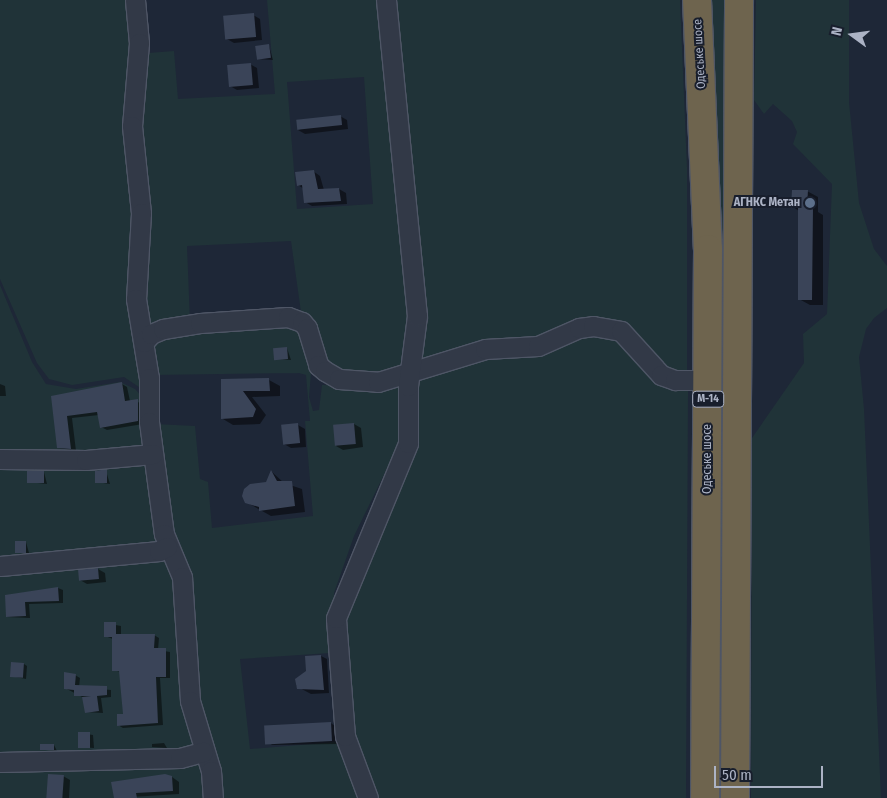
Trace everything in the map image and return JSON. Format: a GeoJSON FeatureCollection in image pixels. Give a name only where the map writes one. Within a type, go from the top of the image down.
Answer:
{"type":"FeatureCollection","features":[{"type":"Feature","properties":{"kind":"highway","name":"Одеське шосе"},"geometry":{"type":"LineString","coordinates":[[697,0],[707,213],[708,380],[705,798]]}},
{"type":"Feature","properties":{"kind":"highway","name":"М-14"},"geometry":{"type":"LineString","coordinates":[[735,798],[739,0]]}},
{"type":"Feature","properties":{"kind":"lane"},"geometry":{"type":"LineString","coordinates":[[135,0],[139,43],[132,126],[141,213],[136,299],[144,342],[152,454],[167,547],[182,577],[186,667],[190,701],[203,752],[211,771],[213,798]]}},
{"type":"Feature","properties":{"kind":"lane"},"geometry":{"type":"LineString","coordinates":[[368,798],[345,736],[336,618],[408,443],[409,374],[417,316],[414,261],[394,98],[386,0]]}},
{"type":"Feature","properties":{"kind":"lane"},"geometry":{"type":"LineString","coordinates":[[144,342],[151,334],[163,329],[200,323],[288,317],[302,322],[307,328],[318,365],[339,380],[378,382],[485,349],[538,346],[579,328],[593,326],[621,331],[661,374],[674,380],[708,380]]}},
{"type":"Feature","properties":{"kind":"lane"},"geometry":{"type":"LineString","coordinates":[[0,459],[86,460],[152,454]]}},
{"type":"Feature","properties":{"kind":"lane"},"geometry":{"type":"LineString","coordinates":[[0,566],[159,550],[167,547]]}},
{"type":"Feature","properties":{"kind":"lane"},"geometry":{"type":"LineString","coordinates":[[0,762],[180,758],[203,752]]}},
{"type":"Feature","properties":{"kind":"green space"},"geometry":{"type":"Polygon","coordinates":[[[0,0],[132,0],[145,391],[124,377],[72,385],[49,379],[37,363],[0,279],[0,0]]]}},
{"type":"Feature","properties":{"kind":"green space"},"geometry":{"type":"Polygon","coordinates":[[[137,0],[144,0],[148,53],[174,51],[178,99],[275,94],[267,0],[384,0],[413,275],[407,365],[395,374],[335,375],[302,319],[291,241],[187,246],[190,322],[144,336],[137,0]],[[364,77],[287,82],[297,209],[373,204],[364,77]]]}},
{"type":"Feature","properties":{"kind":"green space"},"geometry":{"type":"Polygon","coordinates":[[[388,0],[680,0],[687,168],[687,372],[671,376],[620,328],[532,341],[412,370],[388,0]]]}},
{"type":"Feature","properties":{"kind":"green space"},"geometry":{"type":"Polygon","coordinates":[[[710,0],[731,0],[726,798],[718,798],[719,210],[710,0]]]}},
{"type":"Feature","properties":{"kind":"green space"},"geometry":{"type":"Polygon","coordinates":[[[756,0],[849,0],[849,102],[859,203],[874,249],[887,266],[887,308],[874,318],[866,329],[859,357],[864,409],[881,798],[751,798],[752,438],[804,363],[803,334],[827,314],[832,184],[793,144],[797,132],[792,121],[773,104],[764,114],[754,100],[756,0]]]}},
{"type":"Feature","properties":{"kind":"green space"},"geometry":{"type":"Polygon","coordinates":[[[0,285],[32,362],[46,384],[76,389],[120,382],[135,389],[145,400],[210,798],[0,798],[0,285]]]}},
{"type":"Feature","properties":{"kind":"green space"},"geometry":{"type":"Polygon","coordinates":[[[287,320],[297,322],[305,330],[312,361],[309,397],[313,411],[319,410],[322,385],[370,386],[406,377],[398,446],[354,536],[334,593],[332,633],[342,741],[365,798],[216,798],[215,772],[199,728],[190,677],[187,582],[165,525],[153,434],[147,344],[155,334],[180,329],[287,320]],[[299,373],[152,375],[155,424],[195,426],[200,479],[208,482],[212,528],[313,516],[305,421],[310,421],[306,375],[299,373]],[[330,653],[240,659],[250,749],[337,742],[330,653]]]}},
{"type":"Feature","properties":{"kind":"green space"},"geometry":{"type":"Polygon","coordinates":[[[607,329],[688,391],[686,798],[371,798],[348,734],[339,623],[407,440],[412,376],[607,329]]]}},
{"type":"Feature","properties":{"kind":"building"},"geometry":{"type":"Polygon","coordinates":[[[254,13],[256,37],[225,40],[223,16],[254,13]]]}},
{"type":"Feature","properties":{"kind":"building"},"geometry":{"type":"Polygon","coordinates":[[[269,44],[271,58],[257,60],[255,46],[269,44]]]}},
{"type":"Feature","properties":{"kind":"building"},"geometry":{"type":"Polygon","coordinates":[[[251,63],[253,85],[229,87],[227,65],[251,63]]]}},
{"type":"Feature","properties":{"kind":"building"},"geometry":{"type":"Polygon","coordinates":[[[341,115],[342,125],[297,130],[296,120],[341,115]]]}},
{"type":"Feature","properties":{"kind":"building"},"geometry":{"type":"Polygon","coordinates":[[[314,170],[318,189],[339,188],[341,201],[304,203],[302,185],[297,186],[295,172],[314,170]]]}},
{"type":"Feature","properties":{"kind":"building"},"geometry":{"type":"Polygon","coordinates":[[[792,190],[808,190],[807,208],[813,208],[812,300],[798,300],[798,208],[791,208],[792,190]]]}},
{"type":"Feature","properties":{"kind":"building"},"geometry":{"type":"Polygon","coordinates":[[[287,347],[288,359],[274,360],[273,348],[287,347]]]}},
{"type":"Feature","properties":{"kind":"building"},"geometry":{"type":"Polygon","coordinates":[[[269,378],[270,391],[243,391],[256,409],[253,417],[221,419],[221,379],[269,378]]]}},
{"type":"Feature","properties":{"kind":"building"},"geometry":{"type":"Polygon","coordinates":[[[122,382],[125,401],[138,399],[138,421],[100,428],[97,412],[67,416],[71,449],[57,448],[51,396],[122,382]]]}},
{"type":"Feature","properties":{"kind":"building"},"geometry":{"type":"Polygon","coordinates":[[[298,423],[300,443],[283,445],[281,425],[298,423]]]}},
{"type":"Feature","properties":{"kind":"building"},"geometry":{"type":"Polygon","coordinates":[[[354,423],[356,444],[335,446],[333,425],[354,423]]]}},
{"type":"Feature","properties":{"kind":"building"},"geometry":{"type":"Polygon","coordinates":[[[107,469],[107,483],[95,483],[95,471],[107,469]]]}},
{"type":"Feature","properties":{"kind":"building"},"geometry":{"type":"Polygon","coordinates":[[[271,470],[277,481],[292,481],[295,506],[259,511],[259,507],[245,503],[242,496],[244,489],[250,484],[266,482],[271,470]]]}},
{"type":"Feature","properties":{"kind":"building"},"geometry":{"type":"Polygon","coordinates":[[[27,471],[44,471],[44,483],[27,483],[27,471]]]}},
{"type":"Feature","properties":{"kind":"building"},"geometry":{"type":"Polygon","coordinates":[[[15,541],[26,541],[26,553],[15,553],[15,541]]]}},
{"type":"Feature","properties":{"kind":"building"},"geometry":{"type":"Polygon","coordinates":[[[98,568],[99,579],[79,581],[78,570],[98,568]]]}},
{"type":"Feature","properties":{"kind":"building"},"geometry":{"type":"Polygon","coordinates":[[[58,587],[59,601],[25,602],[26,616],[6,617],[5,595],[58,587]]]}},
{"type":"Feature","properties":{"kind":"building"},"geometry":{"type":"Polygon","coordinates":[[[104,622],[116,622],[116,634],[155,634],[154,648],[166,648],[166,677],[156,677],[158,723],[117,726],[117,714],[123,714],[119,671],[112,671],[112,637],[104,637],[104,622]]]}},
{"type":"Feature","properties":{"kind":"building"},"geometry":{"type":"Polygon","coordinates":[[[321,655],[324,690],[297,689],[295,679],[306,671],[305,656],[321,655]]]}},
{"type":"Feature","properties":{"kind":"building"},"geometry":{"type":"Polygon","coordinates":[[[11,662],[24,663],[23,678],[10,677],[11,662]]]}},
{"type":"Feature","properties":{"kind":"building"},"geometry":{"type":"Polygon","coordinates":[[[64,672],[76,674],[75,685],[107,686],[107,695],[97,696],[99,711],[85,713],[82,697],[91,696],[74,696],[74,690],[64,689],[64,672]]]}},
{"type":"Feature","properties":{"kind":"building"},"geometry":{"type":"Polygon","coordinates":[[[331,722],[332,741],[265,744],[264,726],[331,722]]]}},
{"type":"Feature","properties":{"kind":"building"},"geometry":{"type":"Polygon","coordinates":[[[78,732],[90,732],[90,748],[78,748],[78,732]]]}},
{"type":"Feature","properties":{"kind":"building"},"geometry":{"type":"Polygon","coordinates":[[[40,744],[54,744],[54,750],[40,750],[40,744]]]}},
{"type":"Feature","properties":{"kind":"building"},"geometry":{"type":"Polygon","coordinates":[[[48,774],[64,775],[62,798],[46,798],[48,774]]]}},
{"type":"Feature","properties":{"kind":"building"},"geometry":{"type":"Polygon","coordinates":[[[165,774],[172,776],[173,791],[136,793],[137,798],[114,798],[111,782],[165,774]]]}},
{"type":"Feature","properties":{"kind":"place","name":"АГНКС Метан"},"geometry":{"type":"Point","coordinates":[810,203]}}]}
